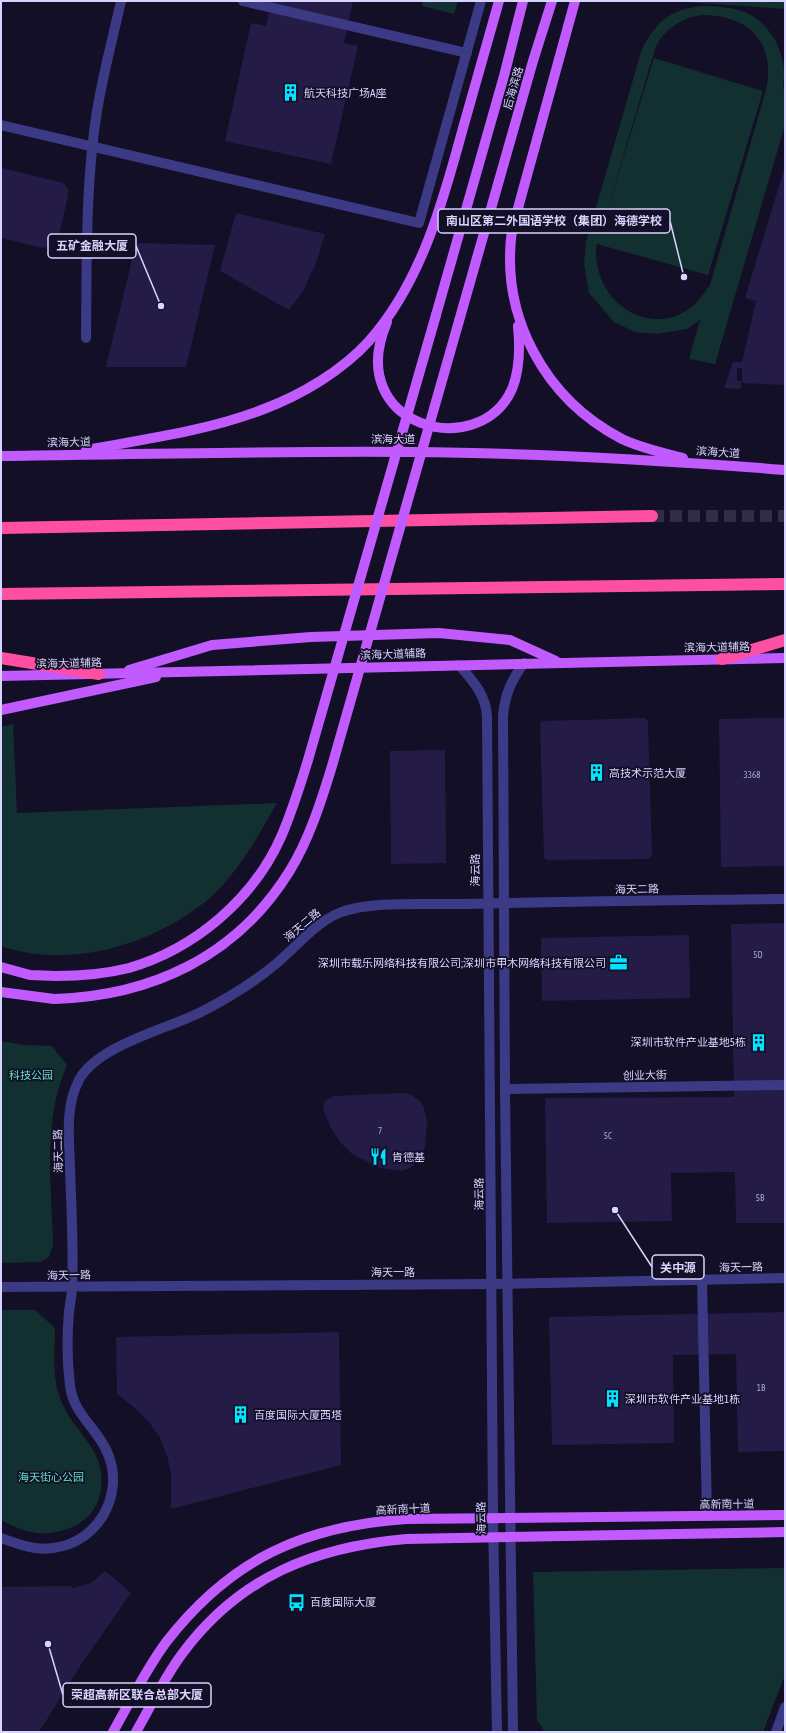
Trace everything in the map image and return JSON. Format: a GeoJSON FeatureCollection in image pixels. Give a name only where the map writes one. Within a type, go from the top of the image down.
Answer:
{"type":"FeatureCollection","features":[{"type":"Feature","properties":{"kind":"highway"},"geometry":{"type":"LineString","coordinates":[[1,528],[652,516]]}},
{"type":"Feature","properties":{"kind":"highway"},"geometry":{"type":"LineString","coordinates":[[1,594],[785,584]]}},
{"type":"Feature","properties":{"kind":"highway"},"geometry":{"type":"LineString","coordinates":[[722,659],[785,640]]}},
{"type":"Feature","properties":{"kind":"highway"},"geometry":{"type":"LineString","coordinates":[[1,658],[99,674]]}},
{"type":"Feature","properties":{"kind":"main road"},"geometry":{"type":"LineString","coordinates":[[500,1],[439,210],[416,266],[394,307],[379,345],[379,373],[382,386],[394,406],[405,416],[419,422],[452,428],[467,426],[482,421],[503,403],[511,390],[518,365],[519,336],[509,263],[512,230],[575,1]]}},
{"type":"Feature","properties":{"kind":"main road","name":"后海滨路"},"geometry":{"type":"LineString","coordinates":[[1,967],[30,974],[56,976],[104,973],[128,968],[154,959],[178,947],[221,918],[254,882],[281,838],[292,811],[308,760],[436,315],[523,1]]}},
{"type":"Feature","properties":{"kind":"main road","name":"后海滨路"},"geometry":{"type":"LineString","coordinates":[[1,992],[54,999],[80,998],[108,994],[164,979],[216,951],[236,934],[273,895],[289,872],[314,821],[332,766],[498,183],[552,1]]}},
{"type":"Feature","properties":{"kind":"main road"},"geometry":{"type":"LineString","coordinates":[[55,455],[181,433],[222,424],[266,408],[306,389],[340,366],[369,341],[394,307]]}},
{"type":"Feature","properties":{"kind":"main road"},"geometry":{"type":"LineString","coordinates":[[517,314],[531,347],[543,369],[566,397],[586,415],[605,429],[624,440],[700,463]]}},
{"type":"Feature","properties":{"kind":"main road","name":"滨海大道"},"geometry":{"type":"LineString","coordinates":[[1,456],[412,452],[525,455],[700,463],[785,470]]}},
{"type":"Feature","properties":{"kind":"main road"},"geometry":{"type":"LineString","coordinates":[[116,673],[212,645],[311,637],[439,634],[510,640],[558,662]]}},
{"type":"Feature","properties":{"kind":"main road","name":"滨海大道辅路"},"geometry":{"type":"LineString","coordinates":[[1,676],[459,664],[785,658]]}},
{"type":"Feature","properties":{"kind":"main road"},"geometry":{"type":"LineString","coordinates":[[1,710],[179,672]]}},
{"type":"Feature","properties":{"kind":"main road","name":"高新南十道"},"geometry":{"type":"LineString","coordinates":[[113,1732],[148,1670],[167,1642],[217,1588],[243,1568],[268,1554],[303,1539],[346,1527],[377,1521],[406,1519],[785,1515]]}},
{"type":"Feature","properties":{"kind":"main road"},"geometry":{"type":"LineString","coordinates":[[136,1732],[170,1672],[203,1628],[225,1606],[253,1586],[307,1558],[342,1548],[377,1541],[406,1539],[785,1532]]}},
{"type":"Feature","properties":{"kind":"street"},"geometry":{"type":"LineString","coordinates":[[86,338],[87,246],[92,146],[97,110],[122,1]]}},
{"type":"Feature","properties":{"kind":"street"},"geometry":{"type":"LineString","coordinates":[[243,1],[467,53]]}},
{"type":"Feature","properties":{"kind":"street"},"geometry":{"type":"LineString","coordinates":[[1,125],[419,223],[481,1]]}},
{"type":"Feature","properties":{"kind":"street"},"geometry":{"type":"LineString","coordinates":[[513,1732],[505,1090],[503,716],[508,689],[513,678],[524,663]]}},
{"type":"Feature","properties":{"kind":"street","name":"海云路"},"geometry":{"type":"LineString","coordinates":[[459,664],[480,692],[486,708],[493,1518],[497,1732]]}},
{"type":"Feature","properties":{"kind":"street","name":"海天二路"},"geometry":{"type":"LineString","coordinates":[[1,1538],[28,1547],[42,1549],[68,1545],[90,1532],[106,1512],[110,1501],[114,1478],[108,1454],[98,1436],[77,1409],[70,1389],[68,1315],[72,1286],[70,1118],[76,1086],[93,1062],[115,1049],[189,1018],[239,991],[278,961],[321,923],[342,912],[365,907],[488,903],[785,898]]}},
{"type":"Feature","properties":{"kind":"street","name":"创业大街"},"geometry":{"type":"LineString","coordinates":[[505,1090],[785,1085]]}},
{"type":"Feature","properties":{"kind":"street","name":"海天一路"},"geometry":{"type":"LineString","coordinates":[[1,1287],[492,1284],[785,1278]]}},
{"type":"Feature","properties":{"kind":"street"},"geometry":{"type":"LineString","coordinates":[[702,1279],[707,1516]]}},
{"type":"Feature","properties":{"kind":"street"},"geometry":{"type":"LineString","coordinates":[[776,1732],[785,1707]]}},
{"type":"Feature","properties":{"kind":"green space"},"geometry":{"type":"Polygon","coordinates":[[[423,1],[458,1],[454,14],[422,6],[423,1]]]}},
{"type":"Feature","properties":{"kind":"green space"},"geometry":{"type":"Polygon","coordinates":[[[673,1],[785,1],[785,9],[673,1]]]}},
{"type":"Feature","properties":{"kind":"green space"},"geometry":{"type":"Polygon","coordinates":[[[707,6],[730,8],[749,14],[758,20],[766,27],[777,44],[783,64],[783,90],[785,85],[785,125],[715,364],[689,359],[700,320],[687,329],[657,334],[635,332],[614,322],[589,293],[584,263],[586,242],[641,52],[652,33],[664,19],[681,10],[707,6]],[[701,15],[681,21],[664,34],[656,46],[604,220],[654,58],[763,91],[708,275],[597,244],[597,265],[604,285],[611,296],[620,305],[630,312],[642,317],[654,319],[678,315],[693,306],[710,285],[767,86],[768,69],[766,55],[761,43],[754,33],[744,25],[732,19],[701,15]]]}},
{"type":"Feature","properties":{"kind":"green space"},"geometry":{"type":"Polygon","coordinates":[[[13,724],[17,813],[277,803],[241,863],[223,885],[211,897],[194,910],[150,935],[127,944],[76,954],[51,955],[25,952],[1,946],[1,727],[13,724]]]}},
{"type":"Feature","properties":{"kind":"green space","name":"科技公园"},"geometry":{"type":"Polygon","coordinates":[[[1,1041],[24,1045],[52,1046],[67,1065],[59,1086],[51,1131],[50,1177],[53,1245],[49,1257],[40,1262],[1,1263],[1,1041]]]}},
{"type":"Feature","properties":{"kind":"green space","name":"海天街心公园"},"geometry":{"type":"Polygon","coordinates":[[[1,1310],[35,1310],[55,1328],[55,1379],[59,1395],[65,1409],[95,1454],[100,1466],[102,1481],[99,1498],[95,1508],[79,1523],[61,1531],[52,1533],[35,1533],[18,1528],[1,1520],[1,1310]]]}},
{"type":"Feature","properties":{"kind":"green space"},"geometry":{"type":"Polygon","coordinates":[[[785,1568],[785,1675],[763,1732],[545,1732],[537,1720],[533,1572],[785,1568]]]}},
{"type":"Feature","properties":{"kind":"building","name":"航天科技广场A座"},"geometry":{"type":"Polygon","coordinates":[[[271,1],[353,1],[344,43],[358,46],[331,164],[225,141],[251,23],[266,26],[271,1]]]}},
{"type":"Feature","properties":{"kind":"building"},"geometry":{"type":"Polygon","coordinates":[[[785,166],[785,385],[742,383],[742,368],[737,368],[737,381],[741,381],[741,389],[724,388],[733,362],[742,362],[756,301],[745,298],[785,166]]]}},
{"type":"Feature","properties":{"kind":"building"},"geometry":{"type":"Polygon","coordinates":[[[1,168],[60,182],[68,189],[68,196],[58,240],[54,245],[43,248],[1,238],[1,168]]]}},
{"type":"Feature","properties":{"kind":"building"},"geometry":{"type":"Polygon","coordinates":[[[236,213],[325,234],[316,263],[303,291],[289,310],[220,271],[236,213]]]}},
{"type":"Feature","properties":{"kind":"building"},"geometry":{"type":"Polygon","coordinates":[[[136,243],[215,245],[186,367],[106,367],[136,243]]]}},
{"type":"Feature","properties":{"kind":"building","name":"高技术示范大厦"},"geometry":{"type":"Polygon","coordinates":[[[645,718],[648,722],[652,856],[648,859],[546,860],[544,857],[540,724],[542,721],[645,718]]]}},
{"type":"Feature","properties":{"kind":"building"},"geometry":{"type":"Polygon","coordinates":[[[785,718],[785,866],[721,867],[719,721],[720,719],[785,718]]]}},
{"type":"Feature","properties":{"kind":"building"},"geometry":{"type":"Polygon","coordinates":[[[445,750],[446,863],[391,864],[390,751],[445,750]]]}},
{"type":"Feature","properties":{"kind":"building","name":"深圳市软件产业基地5栋"},"geometry":{"type":"Polygon","coordinates":[[[785,923],[785,1223],[736,1223],[735,1172],[671,1173],[672,1221],[547,1223],[545,1098],[734,1097],[731,924],[785,923]]]}},
{"type":"Feature","properties":{"kind":"building"},"geometry":{"type":"Polygon","coordinates":[[[689,935],[690,998],[542,1001],[541,938],[689,935]]]}},
{"type":"Feature","properties":{"kind":"building"},"geometry":{"type":"Polygon","coordinates":[[[410,1094],[421,1102],[424,1107],[427,1123],[425,1146],[422,1156],[410,1168],[402,1171],[380,1168],[352,1154],[340,1142],[331,1128],[323,1109],[325,1101],[333,1096],[410,1094]]]}},
{"type":"Feature","properties":{"kind":"building","name":"深圳市软件产业基地1栋"},"geometry":{"type":"Polygon","coordinates":[[[785,1312],[785,1451],[738,1452],[736,1354],[673,1355],[674,1443],[552,1445],[549,1317],[785,1312]]]}},
{"type":"Feature","properties":{"kind":"building","name":"百度国际大厦西塔"},"geometry":{"type":"Polygon","coordinates":[[[339,1332],[341,1465],[171,1509],[171,1473],[167,1456],[160,1438],[149,1422],[135,1408],[117,1394],[116,1337],[339,1332]]]}},
{"type":"Feature","properties":{"kind":"building"},"geometry":{"type":"Polygon","coordinates":[[[105,1571],[131,1593],[84,1660],[39,1732],[1,1732],[1,1587],[71,1586],[73,1588],[91,1583],[105,1571]]]}},
{"type":"Feature","properties":{"kind":"tunnel"},"geometry":{"type":"LineString","coordinates":[[652,516],[785,516]]}},
{"type":"Feature","properties":{"kind":"place","name":"航天科技广场A座"},"geometry":{"type":"Point","coordinates":[291,93]}},
{"type":"Feature","properties":{"kind":"place","name":"南山区第二外国语学校（集团）海德学校"},"geometry":{"type":"Point","coordinates":[684,277]}},
{"type":"Feature","properties":{"kind":"place","name":"五矿金融大厦"},"geometry":{"type":"Point","coordinates":[161,306]}},
{"type":"Feature","properties":{"kind":"place","name":"高技术示范大厦"},"geometry":{"type":"Point","coordinates":[596,773]}},
{"type":"Feature","properties":{"kind":"place","name":"深圳市载乐网络科技有限公司;深圳市甲木网络科技有限公司"},"geometry":{"type":"Point","coordinates":[619,963]}},
{"type":"Feature","properties":{"kind":"place","name":"深圳市软件产业基地5栋"},"geometry":{"type":"Point","coordinates":[759,1042]}},
{"type":"Feature","properties":{"kind":"place","name":"肯德基"},"geometry":{"type":"Point","coordinates":[379,1157]}},
{"type":"Feature","properties":{"kind":"place","name":"关中源"},"geometry":{"type":"Point","coordinates":[615,1210]}},
{"type":"Feature","properties":{"kind":"place","name":"深圳市软件产业基地1栋"},"geometry":{"type":"Point","coordinates":[612,1399]}},
{"type":"Feature","properties":{"kind":"place","name":"百度国际大厦西塔"},"geometry":{"type":"Point","coordinates":[241,1415]}},
{"type":"Feature","properties":{"kind":"place","name":"百度国际大厦"},"geometry":{"type":"Point","coordinates":[297,1602]}},
{"type":"Feature","properties":{"kind":"place","name":"荣超高新区联合总部大厦"},"geometry":{"type":"Point","coordinates":[48,1644]}}]}
